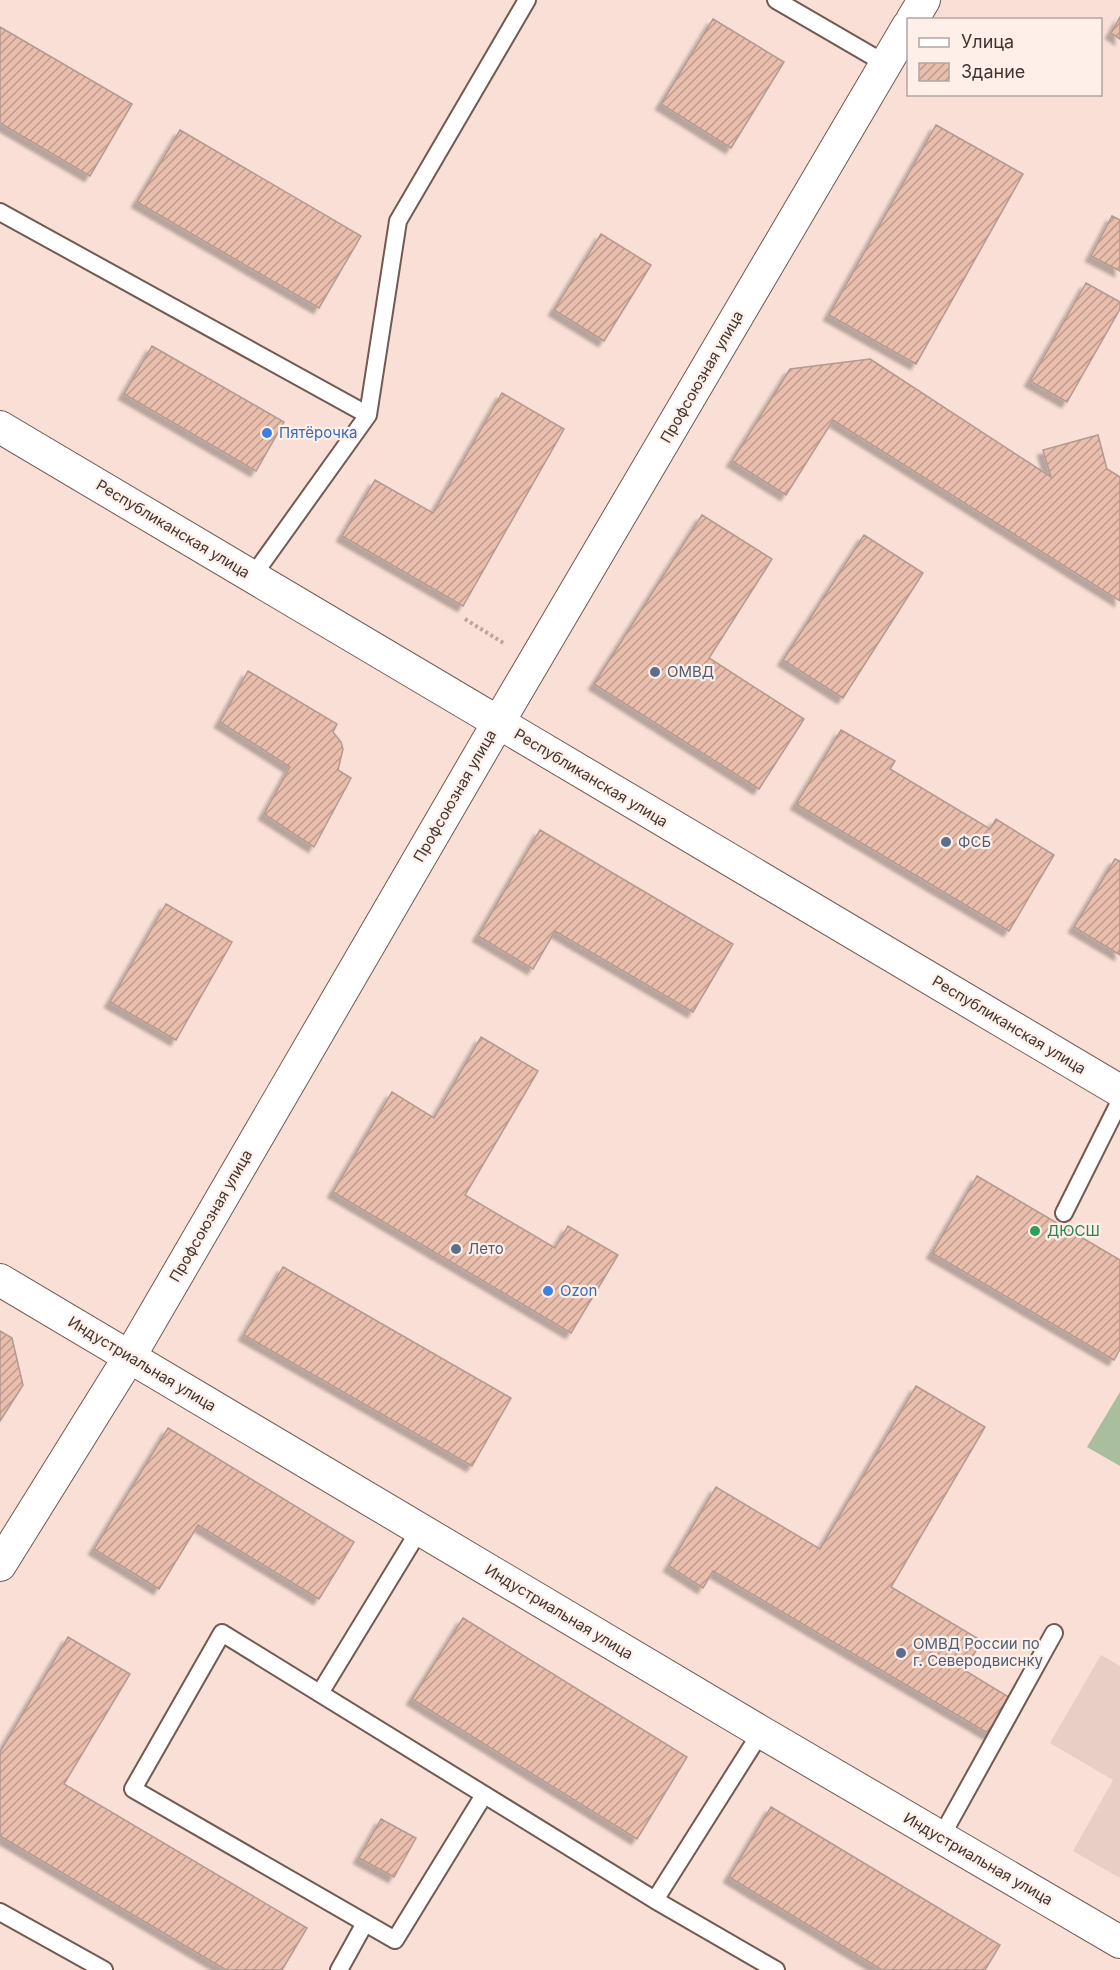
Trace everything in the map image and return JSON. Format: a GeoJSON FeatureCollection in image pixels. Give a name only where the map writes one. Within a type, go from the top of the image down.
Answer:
{"type":"FeatureCollection","features":[{"type":"Feature","properties":{"kind":"street"},"geometry":{"type":"LineString","coordinates":[[913,18],[924,0]]}},
{"type":"Feature","properties":{"kind":"street","name":"Профсоюзная улица"},"geometry":{"type":"LineString","coordinates":[[0,1565],[130,1356],[498,723],[907,29]]}},
{"type":"Feature","properties":{"kind":"street","name":"Республиканская улица"},"geometry":{"type":"LineString","coordinates":[[0,427],[1120,1091]]}},
{"type":"Feature","properties":{"kind":"street","name":"Индустриальная улица"},"geometry":{"type":"LineString","coordinates":[[0,1280],[761,1732],[1120,1942]]}},
{"type":"Feature","properties":{"kind":"lane"},"geometry":{"type":"LineString","coordinates":[[252,576],[368,415],[398,221],[527,0]]}},
{"type":"Feature","properties":{"kind":"lane"},"geometry":{"type":"LineString","coordinates":[[776,0],[886,63]]}},
{"type":"Feature","properties":{"kind":"lane"},"geometry":{"type":"LineString","coordinates":[[0,212],[368,415]]}},
{"type":"Feature","properties":{"kind":"lane"},"geometry":{"type":"LineString","coordinates":[[1064,1212],[1120,1101]]}},
{"type":"Feature","properties":{"kind":"lane"},"geometry":{"type":"LineString","coordinates":[[320,1693],[420,1529]]}},
{"type":"Feature","properties":{"kind":"lane"},"geometry":{"type":"LineString","coordinates":[[484,1795],[395,1940],[133,1789],[222,1633],[655,1900],[776,1970]]}},
{"type":"Feature","properties":{"kind":"lane"},"geometry":{"type":"LineString","coordinates":[[941,1837],[1054,1633]]}},
{"type":"Feature","properties":{"kind":"lane"},"geometry":{"type":"LineString","coordinates":[[655,1900],[761,1732]]}},
{"type":"Feature","properties":{"kind":"lane"},"geometry":{"type":"LineString","coordinates":[[0,1912],[104,1970]]}},
{"type":"Feature","properties":{"kind":"lane"},"geometry":{"type":"LineString","coordinates":[[339,1970],[365,1923]]}},
{"type":"Feature","properties":{"kind":"path"},"geometry":{"type":"LineString","coordinates":[[465,619],[506,644]]}},
{"type":"Feature","properties":{"kind":"shaded area"},"geometry":{"type":"Polygon","coordinates":[[[1101,1655],[1120,1666],[1120,1878],[1073,1851],[1113,1780],[1050,1743],[1101,1655]]]}},
{"type":"Feature","properties":{"kind":"green space"},"geometry":{"type":"Polygon","coordinates":[[[1120,1392],[1120,1466],[1087,1447],[1120,1392]]]}},
{"type":"Feature","properties":{"kind":"building"},"geometry":{"type":"Polygon","coordinates":[[[1120,17],[1120,39],[1111,33],[1120,17]]]}},
{"type":"Feature","properties":{"kind":"building"},"geometry":{"type":"Polygon","coordinates":[[[713,19],[784,62],[731,148],[661,104],[713,19]]]}},
{"type":"Feature","properties":{"kind":"building"},"geometry":{"type":"Polygon","coordinates":[[[0,27],[132,104],[90,176],[0,123],[0,27]]]}},
{"type":"Feature","properties":{"kind":"building"},"geometry":{"type":"Polygon","coordinates":[[[936,125],[1023,174],[916,364],[829,315],[936,125]]]}},
{"type":"Feature","properties":{"kind":"building"},"geometry":{"type":"Polygon","coordinates":[[[180,130],[361,236],[319,308],[137,202],[180,130]]]}},
{"type":"Feature","properties":{"kind":"building"},"geometry":{"type":"Polygon","coordinates":[[[1112,216],[1120,220],[1120,271],[1091,256],[1112,216]]]}},
{"type":"Feature","properties":{"kind":"building"},"geometry":{"type":"Polygon","coordinates":[[[601,234],[651,265],[604,341],[554,310],[601,234]]]}},
{"type":"Feature","properties":{"kind":"building"},"geometry":{"type":"Polygon","coordinates":[[[1086,283],[1120,302],[1120,309],[1067,402],[1030,381],[1086,283]]]}},
{"type":"Feature","properties":{"kind":"building"},"geometry":{"type":"Polygon","coordinates":[[[152,346],[284,422],[256,471],[124,394],[152,346]]]}},
{"type":"Feature","properties":{"kind":"building"},"geometry":{"type":"Polygon","coordinates":[[[870,359],[1051,477],[1043,450],[1098,435],[1107,469],[1120,477],[1120,601],[833,420],[786,495],[732,461],[790,369],[870,359]]]}},
{"type":"Feature","properties":{"kind":"building"},"geometry":{"type":"Polygon","coordinates":[[[502,393],[564,429],[463,606],[342,536],[375,480],[433,513],[502,393]]]}},
{"type":"Feature","properties":{"kind":"building"},"geometry":{"type":"Polygon","coordinates":[[[702,515],[772,559],[709,658],[804,719],[759,789],[594,684],[702,515]]]}},
{"type":"Feature","properties":{"kind":"building"},"geometry":{"type":"Polygon","coordinates":[[[864,535],[923,573],[843,698],[783,660],[864,535]]]}},
{"type":"Feature","properties":{"kind":"building"},"geometry":{"type":"Polygon","coordinates":[[[248,671],[337,724],[333,732],[341,742],[343,749],[338,770],[351,778],[314,847],[264,814],[290,767],[220,722],[248,671]]]}},
{"type":"Feature","properties":{"kind":"building","name":"ФСБ"},"geometry":{"type":"Polygon","coordinates":[[[841,730],[895,761],[890,769],[990,829],[996,819],[1054,855],[1009,931],[796,804],[841,730]]]}},
{"type":"Feature","properties":{"kind":"building"},"geometry":{"type":"Polygon","coordinates":[[[540,830],[733,944],[693,1012],[555,931],[533,969],[478,936],[540,830]]]}},
{"type":"Feature","properties":{"kind":"building"},"geometry":{"type":"Polygon","coordinates":[[[1115,859],[1120,861],[1120,955],[1074,927],[1115,859]]]}},
{"type":"Feature","properties":{"kind":"building"},"geometry":{"type":"Polygon","coordinates":[[[166,904],[232,942],[176,1040],[110,1002],[166,904]]]}},
{"type":"Feature","properties":{"kind":"building"},"geometry":{"type":"Polygon","coordinates":[[[481,1037],[538,1071],[465,1195],[555,1248],[568,1226],[618,1255],[571,1333],[333,1192],[392,1092],[434,1118],[481,1037]]]}},
{"type":"Feature","properties":{"kind":"building"},"geometry":{"type":"Polygon","coordinates":[[[977,1176],[1120,1260],[1120,1349],[1114,1360],[932,1253],[977,1176]]]}},
{"type":"Feature","properties":{"kind":"building"},"geometry":{"type":"Polygon","coordinates":[[[283,1267],[511,1398],[472,1466],[244,1335],[283,1267]]]}},
{"type":"Feature","properties":{"kind":"building"},"geometry":{"type":"Polygon","coordinates":[[[0,1331],[12,1338],[23,1385],[0,1421],[0,1331]]]}},
{"type":"Feature","properties":{"kind":"building"},"geometry":{"type":"Polygon","coordinates":[[[916,1386],[985,1427],[891,1587],[982,1641],[964,1670],[1012,1699],[991,1735],[713,1571],[703,1588],[669,1566],[716,1487],[820,1549],[916,1386]]]}},
{"type":"Feature","properties":{"kind":"building"},"geometry":{"type":"Polygon","coordinates":[[[168,1428],[354,1542],[319,1599],[198,1525],[159,1589],[94,1549],[168,1428]]]}},
{"type":"Feature","properties":{"kind":"building"},"geometry":{"type":"Polygon","coordinates":[[[463,1618],[687,1757],[637,1839],[412,1699],[463,1618]]]}},
{"type":"Feature","properties":{"kind":"building"},"geometry":{"type":"Polygon","coordinates":[[[68,1637],[130,1674],[64,1784],[307,1928],[282,1970],[226,1970],[0,1836],[0,1752],[68,1637]]]}},
{"type":"Feature","properties":{"kind":"building"},"geometry":{"type":"Polygon","coordinates":[[[771,1807],[1000,1945],[985,1970],[882,1970],[729,1877],[771,1807]]]}},
{"type":"Feature","properties":{"kind":"building"},"geometry":{"type":"Polygon","coordinates":[[[381,1819],[416,1838],[394,1877],[359,1858],[381,1819]]]}},
{"type":"Feature","properties":{"kind":"place","name":"Пятёрочка"},"geometry":{"type":"Point","coordinates":[267,433]}},
{"type":"Feature","properties":{"kind":"place","name":"ОМВД"},"geometry":{"type":"Point","coordinates":[655,672]}},
{"type":"Feature","properties":{"kind":"place","name":"ФСБ"},"geometry":{"type":"Point","coordinates":[946,842]}},
{"type":"Feature","properties":{"kind":"place","name":"ДЮСШ"},"geometry":{"type":"Point","coordinates":[1035,1231]}},
{"type":"Feature","properties":{"kind":"place","name":"Лето"},"geometry":{"type":"Point","coordinates":[456,1249]}},
{"type":"Feature","properties":{"kind":"place","name":"Ozon"},"geometry":{"type":"Point","coordinates":[548,1291]}},
{"type":"Feature","properties":{"kind":"place","name":"ОМВД России по г. Северодвиснку"},"geometry":{"type":"Point","coordinates":[901,1653]}}]}
